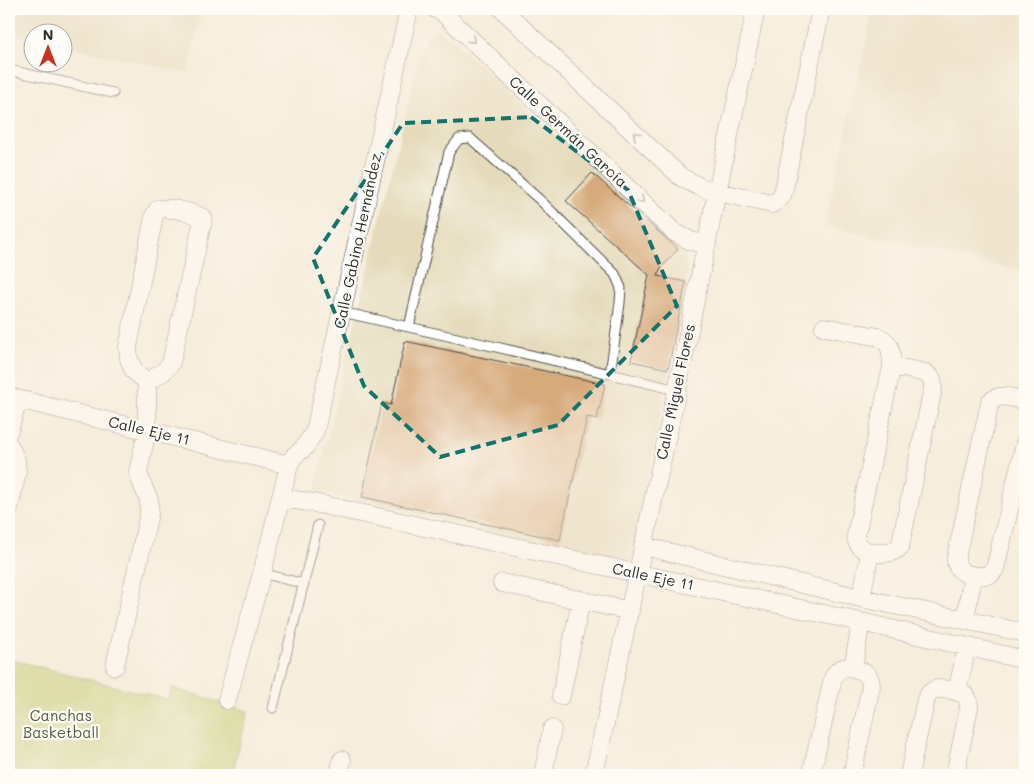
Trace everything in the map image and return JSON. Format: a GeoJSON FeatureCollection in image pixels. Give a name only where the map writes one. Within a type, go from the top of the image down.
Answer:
{"type":"FeatureCollection","features":[{"type":"Feature","properties":{"kind":"street","name":"Calle Gabino Hernández"},"geometry":{"type":"LineString","coordinates":[[289,465],[294,456],[304,448],[315,430],[409,9]]}},
{"type":"Feature","properties":{"kind":"street","name":"Calle Germán García"},"geometry":{"type":"LineString","coordinates":[[435,9],[442,12],[674,232],[691,242],[707,245]]}},
{"type":"Feature","properties":{"kind":"street"},"geometry":{"type":"LineString","coordinates":[[502,9],[681,177],[700,187],[766,204],[777,202],[783,193],[821,9]]}},
{"type":"Feature","properties":{"kind":"street","name":"Calle Miguel Flores"},"geometry":{"type":"LineString","coordinates":[[594,775],[677,390],[756,9]]}},
{"type":"Feature","properties":{"kind":"street"},"geometry":{"type":"LineString","coordinates":[[115,666],[149,514],[149,500],[138,472],[147,430],[147,382],[134,371],[129,359],[128,347],[154,216],[158,209],[164,208],[196,214],[203,218],[202,224],[171,362],[163,372],[147,382]]}},
{"type":"Feature","properties":{"kind":"street"},"geometry":{"type":"LineString","coordinates":[[824,327],[883,339],[889,345],[892,366],[856,535],[857,543],[860,547],[870,552],[892,552],[900,547],[933,388],[932,379],[926,373],[892,366]]}},
{"type":"Feature","properties":{"kind":"street"},"geometry":{"type":"LineString","coordinates":[[1025,401],[999,396],[994,398],[988,407],[956,558],[956,563],[961,572],[973,575],[987,575],[991,574],[995,569],[1025,443]]}},
{"type":"Feature","properties":{"kind":"street"},"geometry":{"type":"LineString","coordinates":[[9,431],[13,398]]}},
{"type":"Feature","properties":{"kind":"street","name":"Calle Eje 11"},"geometry":{"type":"LineString","coordinates":[[13,398],[289,465]]}},
{"type":"Feature","properties":{"kind":"street"},"geometry":{"type":"LineString","coordinates":[[9,445],[16,460],[17,472],[9,509]]}},
{"type":"Feature","properties":{"kind":"street"},"geometry":{"type":"LineString","coordinates":[[227,700],[289,465]]}},
{"type":"Feature","properties":{"kind":"street","name":"Calle Eje 11"},"geometry":{"type":"LineString","coordinates":[[280,498],[309,502],[861,622],[1025,660]]}},
{"type":"Feature","properties":{"kind":"street"},"geometry":{"type":"LineString","coordinates":[[643,546],[861,598],[1025,633]]}},
{"type":"Feature","properties":{"kind":"street"},"geometry":{"type":"LineString","coordinates":[[861,598],[870,552]]}},
{"type":"Feature","properties":{"kind":"street"},"geometry":{"type":"LineString","coordinates":[[965,620],[973,575]]}},
{"type":"Feature","properties":{"kind":"street"},"geometry":{"type":"LineString","coordinates":[[502,583],[630,611]]}},
{"type":"Feature","properties":{"kind":"street"},"geometry":{"type":"LineString","coordinates":[[561,696],[582,600]]}},
{"type":"Feature","properties":{"kind":"street"},"geometry":{"type":"LineString","coordinates":[[852,668],[861,622]]}},
{"type":"Feature","properties":{"kind":"street"},"geometry":{"type":"LineString","coordinates":[[958,692],[967,647]]}},
{"type":"Feature","properties":{"kind":"street"},"geometry":{"type":"LineString","coordinates":[[811,775],[833,678],[835,673],[844,668],[865,672],[871,681],[852,775]]}},
{"type":"Feature","properties":{"kind":"street"},"geometry":{"type":"LineString","coordinates":[[909,775],[926,699],[928,694],[937,688],[958,692],[968,698],[969,708],[955,775]]}},
{"type":"Feature","properties":{"kind":"street"},"geometry":{"type":"LineString","coordinates":[[542,775],[552,729]]}},
{"type":"Feature","properties":{"kind":"lane"},"geometry":{"type":"LineString","coordinates":[[9,70],[113,93]]}},
{"type":"Feature","properties":{"kind":"lane"},"geometry":{"type":"LineString","coordinates":[[409,327],[448,152],[458,139],[470,138],[541,201],[615,274],[621,288],[610,374]]}},
{"type":"Feature","properties":{"kind":"lane"},"geometry":{"type":"LineString","coordinates":[[342,312],[500,347],[677,390]]}},
{"type":"Feature","properties":{"kind":"lane"},"geometry":{"type":"LineString","coordinates":[[273,708],[318,525]]}},
{"type":"Feature","properties":{"kind":"lane"},"geometry":{"type":"LineString","coordinates":[[262,573],[304,584]]}},
{"type":"Feature","properties":{"kind":"highlighted area"},"geometry":{"type":"Polygon","coordinates":[[[531,117],[628,190],[677,306],[558,425],[440,457],[364,386],[313,258],[403,123],[531,117]]]}},
{"type":"Feature","properties":{"kind":"shaded area"},"geometry":{"type":"Polygon","coordinates":[[[18,9],[202,9],[187,73],[72,47],[72,22],[22,22],[22,36],[12,33],[18,9]]]}},
{"type":"Feature","properties":{"kind":"shaded area"},"geometry":{"type":"Polygon","coordinates":[[[873,9],[1025,9],[1025,272],[825,226],[873,9]]]}},
{"type":"Feature","properties":{"kind":"shaded area"},"geometry":{"type":"Polygon","coordinates":[[[439,30],[453,40],[685,256],[688,272],[631,564],[315,490],[417,66],[427,34],[439,30]]]}},
{"type":"Feature","properties":{"kind":"green space","name":"Canchas Basketball"},"geometry":{"type":"Polygon","coordinates":[[[9,659],[168,700],[172,688],[248,711],[232,775],[147,775],[147,772],[146,775],[9,775],[9,659]]]}},
{"type":"Feature","properties":{"kind":"building"},"geometry":{"type":"Polygon","coordinates":[[[592,173],[678,249],[660,269],[658,276],[686,282],[668,369],[631,361],[649,275],[566,201],[592,173]]]}},
{"type":"Feature","properties":{"kind":"building"},"geometry":{"type":"Polygon","coordinates":[[[405,341],[605,384],[597,419],[587,417],[560,540],[362,497],[382,403],[391,405],[405,341]]]}}]}
